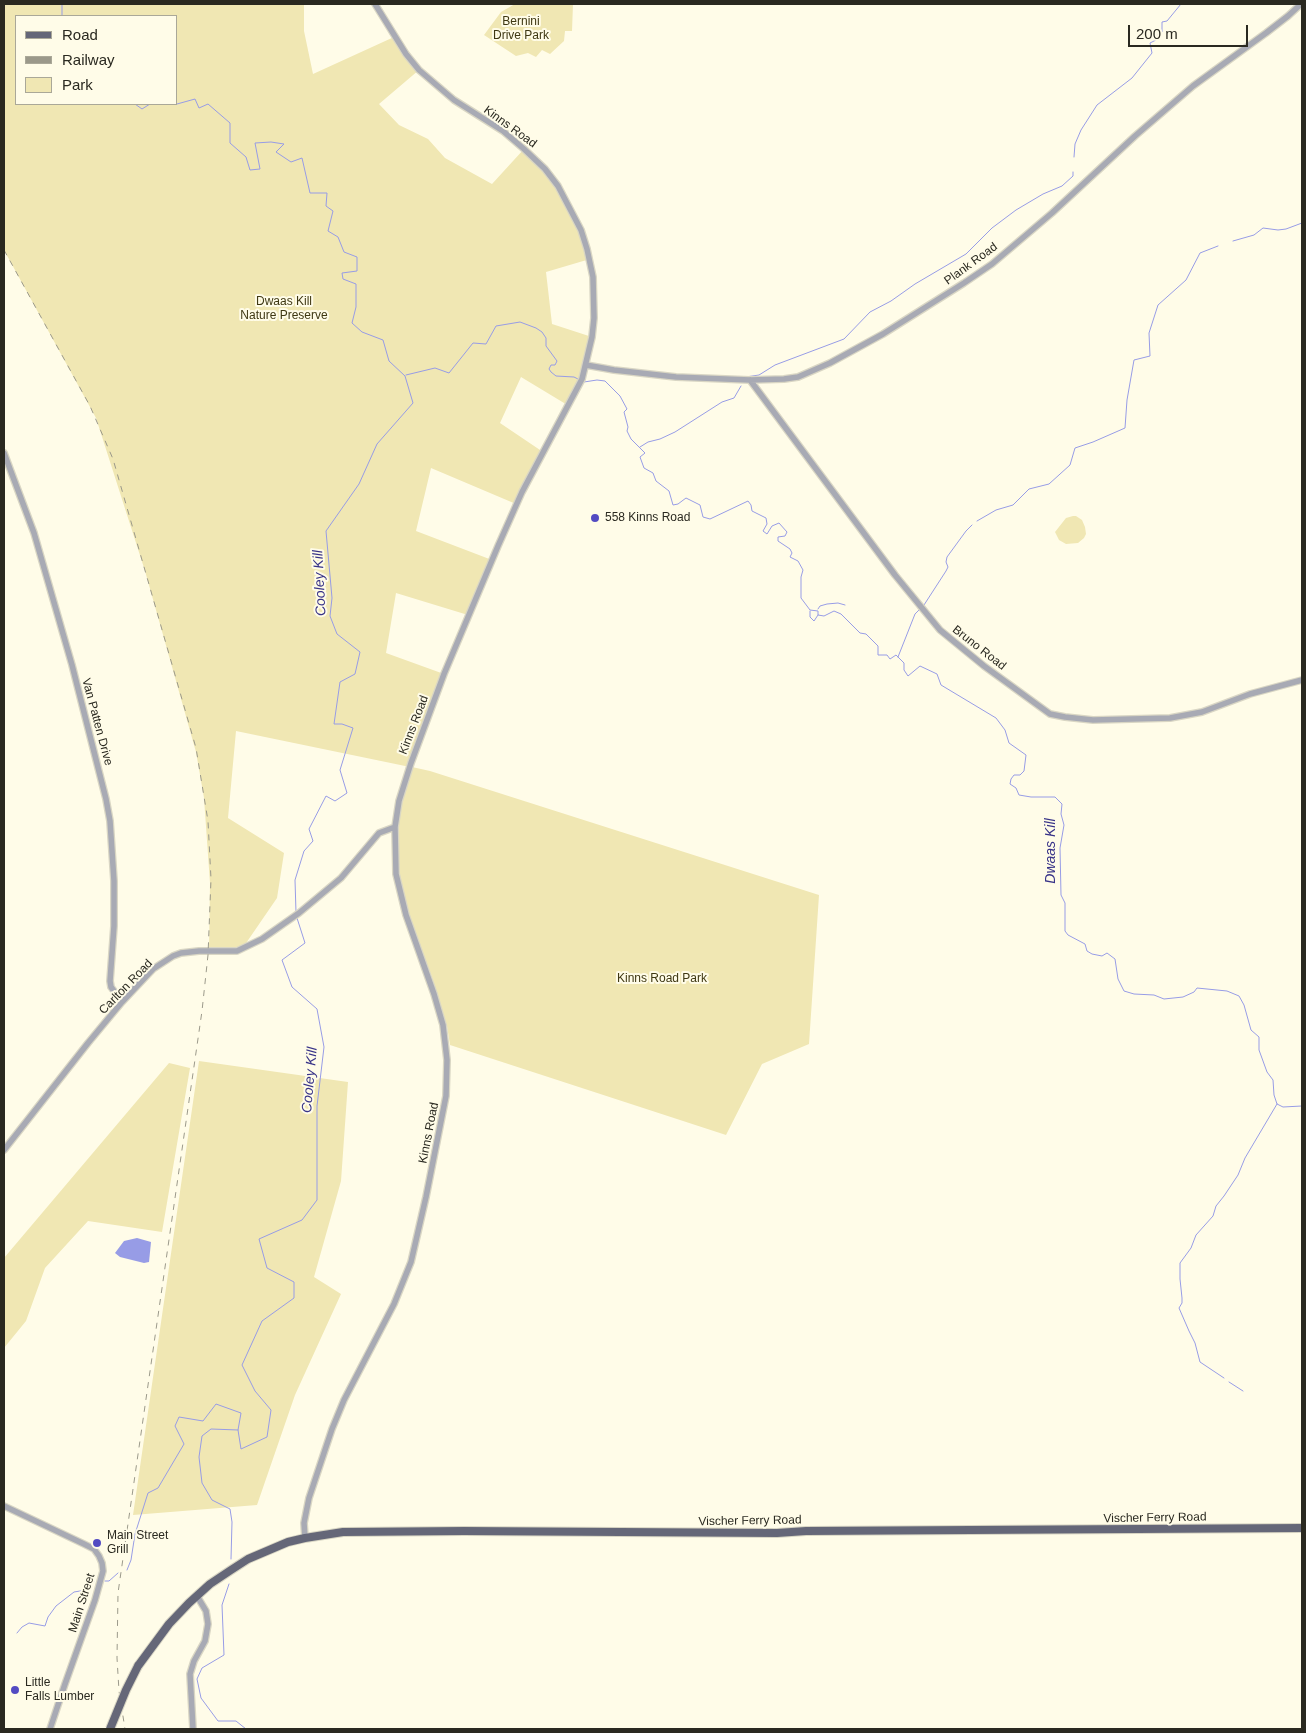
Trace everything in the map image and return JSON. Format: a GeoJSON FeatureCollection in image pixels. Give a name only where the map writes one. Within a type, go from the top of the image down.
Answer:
{"type":"FeatureCollection","features":[{"type":"Feature","properties":{"kind":"main road","name":"Vischer Ferry Road"},"geometry":{"type":"LineString","coordinates":[[110,1729],[138,1666],[169,1624],[197,1596],[210,1584],[248,1560],[288,1542],[304,1538],[366,1531],[777,1533],[806,1531],[1302,1528]]}},
{"type":"Feature","properties":{"kind":"street","name":"Kinns Road"},"geometry":{"type":"LineString","coordinates":[[304,1538],[304,1523],[309,1498],[332,1429],[344,1400],[394,1304],[411,1262],[446,1096],[447,1060],[443,1025],[400,895],[394,854],[395,827],[399,801],[404,783],[468,615],[522,492],[581,381],[592,337],[594,318],[593,277],[581,230],[558,186],[545,169],[524,148],[502,131],[454,100],[419,70],[406,54],[375,4]]}},
{"type":"Feature","properties":{"kind":"street","name":"Plank Road"},"geometry":{"type":"LineString","coordinates":[[586,365],[666,376],[750,380],[798,377],[830,363],[883,334],[964,284],[992,264],[1052,213],[1135,136],[1193,86],[1266,33],[1301,4]]}},
{"type":"Feature","properties":{"kind":"street","name":"Bruno Road"},"geometry":{"type":"LineString","coordinates":[[750,380],[844,509],[940,630],[984,666],[1050,714],[1093,720],[1170,718],[1202,712],[1250,694],[1302,680]]}},
{"type":"Feature","properties":{"kind":"street","name":"Van Patten Drive"},"geometry":{"type":"LineString","coordinates":[[4,453],[34,532],[72,665],[106,799],[110,821],[114,881],[114,926],[110,981],[111,987],[122,1002]]}},
{"type":"Feature","properties":{"kind":"street","name":"Carlton Road"},"geometry":{"type":"LineString","coordinates":[[4,1150],[122,1002],[153,969],[173,956],[191,951],[237,951],[262,939],[293,918],[341,878],[379,833],[395,827]]}},
{"type":"Feature","properties":{"kind":"street","name":"Main Street"},"geometry":{"type":"LineString","coordinates":[[4,1506],[94,1549],[102,1563],[103,1570],[95,1600],[64,1684],[50,1729]]}},
{"type":"Feature","properties":{"kind":"street"},"geometry":{"type":"LineString","coordinates":[[193,1729],[190,1674],[194,1661],[205,1641],[208,1624],[206,1611],[197,1596]]}},
{"type":"Feature","properties":{"kind":"green space","name":"Dwaas Kill Nature Preserve"},"geometry":{"type":"Polygon","coordinates":[[[4,4],[304,4],[304,31],[313,74],[394,37],[419,70],[379,104],[399,125],[428,139],[445,158],[492,184],[524,149],[558,186],[581,230],[590,259],[546,272],[552,324],[592,337],[584,373],[569,406],[521,377],[500,423],[543,452],[516,504],[431,468],[416,531],[492,560],[468,615],[396,593],[386,653],[444,674],[410,767],[236,731],[228,818],[284,853],[277,898],[242,949],[209,951],[210,883],[204,798],[196,752],[145,571],[96,418],[4,250],[4,4]]]}},
{"type":"Feature","properties":{"kind":"green space","name":"Bernini Drive Park"},"geometry":{"type":"Polygon","coordinates":[[[515,4],[573,4],[572,31],[565,31],[564,41],[550,54],[542,50],[536,57],[528,53],[516,56],[484,35],[501,12],[515,4]]]}},
{"type":"Feature","properties":{"kind":"green space"},"geometry":{"type":"Polygon","coordinates":[[[1073,516],[1082,520],[1086,534],[1078,543],[1066,544],[1059,540],[1055,532],[1066,518],[1073,516]]]}},
{"type":"Feature","properties":{"kind":"green space","name":"Kinns Road Park"},"geometry":{"type":"Polygon","coordinates":[[[412,767],[430,771],[819,895],[809,1044],[762,1064],[726,1135],[450,1045],[447,1026],[432,977],[402,894],[396,841],[402,800],[412,767]]]}},
{"type":"Feature","properties":{"kind":"green space"},"geometry":{"type":"Polygon","coordinates":[[[199,1061],[348,1082],[341,1181],[314,1277],[341,1294],[295,1395],[257,1505],[133,1515],[199,1061]]]}},
{"type":"Feature","properties":{"kind":"green space"},"geometry":{"type":"Polygon","coordinates":[[[169,1063],[190,1068],[162,1232],[88,1221],[45,1268],[26,1321],[4,1348],[4,1258],[169,1063]]]}},
{"type":"Feature","properties":{"kind":"water"},"geometry":{"type":"Polygon","coordinates":[[[137,1238],[151,1242],[149,1262],[144,1263],[120,1257],[115,1253],[124,1241],[137,1238]]]}},
{"type":"Feature","properties":{"kind":"waterway","name":"Dwaas Kill"},"geometry":{"type":"LineString","coordinates":[[62,4],[62,15]]}},
{"type":"Feature","properties":{"kind":"waterway"},"geometry":{"type":"LineString","coordinates":[[1074,157],[1075,144],[1081,130],[1097,105],[1132,78],[1152,53],[1150,43],[1158,39],[1157,35],[1162,32],[1162,22],[1167,21],[1181,4]]}},
{"type":"Feature","properties":{"kind":"waterway","name":"Cooley Kill"},"geometry":{"type":"LineString","coordinates":[[178,104],[195,99],[199,108],[208,104],[230,123],[230,143],[246,157],[250,170],[260,169],[255,143],[271,142],[284,144],[276,152],[291,162],[302,158],[310,193],[327,193],[326,206],[333,211],[328,231],[338,237],[344,252],[357,257],[357,271],[342,273],[343,279],[356,284],[356,307],[352,323],[362,332],[383,340],[389,361],[405,376],[413,403],[377,444],[359,484],[326,531],[332,598],[330,616],[337,634],[360,652],[355,674],[340,682],[334,724],[342,724],[353,728],[340,770],[347,793],[335,801],[326,796],[309,829],[313,841],[304,851],[295,880],[296,912]]}},
{"type":"Feature","properties":{"kind":"waterway","name":"Dwaas Kill"},"geometry":{"type":"LineString","coordinates":[[136,105],[142,109],[148,105]]}},
{"type":"Feature","properties":{"kind":"waterway"},"geometry":{"type":"LineString","coordinates":[[746,377],[759,375],[775,365],[844,339],[870,312],[966,254],[992,228],[1016,210],[1043,194],[1062,186],[1073,176],[1073,172]]}},
{"type":"Feature","properties":{"kind":"waterway"},"geometry":{"type":"LineString","coordinates":[[1233,241],[1254,235],[1263,228],[1286,229],[1302,223]]}},
{"type":"Feature","properties":{"kind":"waterway"},"geometry":{"type":"LineString","coordinates":[[977,521],[996,510],[1013,505],[1029,489],[1049,484],[1070,465],[1075,448],[1125,428],[1127,400],[1134,360],[1150,356],[1149,333],[1158,305],[1186,280],[1200,253],[1218,246]]}},
{"type":"Feature","properties":{"kind":"waterway","name":"Dwaas Kill"},"geometry":{"type":"LineString","coordinates":[[406,375],[435,368],[449,373],[473,343],[486,344],[496,326],[520,322],[536,328],[546,338],[546,346],[557,361],[555,365],[551,365],[549,369],[551,372],[556,376],[574,377],[580,380]]}},
{"type":"Feature","properties":{"kind":"waterway","name":"Dwaas Kill"},"geometry":{"type":"LineString","coordinates":[[584,382],[605,381],[620,396],[627,409],[624,412],[628,427],[627,431],[631,439],[645,453],[640,457],[644,468],[653,473],[656,481],[669,491],[673,505],[686,498],[700,505],[703,517],[710,519],[748,501],[752,511],[766,518],[767,524],[763,531],[767,534],[772,526],[779,523],[787,532],[785,536],[778,537],[778,541],[790,549],[792,553],[790,557],[798,561],[803,570],[801,598],[810,610],[818,611],[818,615],[824,616],[834,611],[841,614],[860,633],[866,634],[878,646],[878,655],[887,655],[890,659],[896,655],[904,663],[904,670],[908,676],[920,666],[937,674],[941,685],[996,718],[1005,730],[1009,743],[1026,755],[1024,771],[1020,775],[1014,775],[1010,784],[1016,788],[1019,795],[1055,797],[1062,804],[1061,814],[1064,825],[1060,848],[1061,895],[1065,903],[1065,931],[1068,935],[1085,944],[1087,951],[1092,954],[1102,956],[1107,953],[1115,959],[1118,979],[1124,991],[1134,994],[1154,995],[1164,999],[1183,997],[1194,992],[1197,988],[1227,991],[1239,996],[1244,1005],[1251,1030],[1259,1037],[1259,1050],[1267,1072],[1273,1080],[1277,1104],[1283,1107],[1302,1106]]}},
{"type":"Feature","properties":{"kind":"waterway"},"geometry":{"type":"LineString","coordinates":[[640,447],[675,432],[722,402],[734,398],[741,386]]}},
{"type":"Feature","properties":{"kind":"waterway"},"geometry":{"type":"LineString","coordinates":[[924,605],[948,567],[947,557],[972,525]]}},
{"type":"Feature","properties":{"kind":"waterway"},"geometry":{"type":"LineString","coordinates":[[818,609],[820,606],[827,604],[838,603],[845,605]]}},
{"type":"Feature","properties":{"kind":"waterway"},"geometry":{"type":"LineString","coordinates":[[898,657],[915,614],[919,610]]}},
{"type":"Feature","properties":{"kind":"waterway"},"geometry":{"type":"LineString","coordinates":[[810,611],[810,617],[814,621],[818,615]]}},
{"type":"Feature","properties":{"kind":"waterway","name":"Cooley Kill"},"geometry":{"type":"LineString","coordinates":[[127,1570],[131,1560],[135,1534],[148,1493],[158,1488],[184,1444],[175,1426],[179,1417],[203,1421],[216,1404],[241,1413],[238,1430],[241,1449],[267,1437],[271,1410],[255,1391],[242,1365],[262,1321],[294,1298],[294,1282],[267,1268],[259,1239],[302,1220],[317,1200],[317,1106],[324,1047],[317,1009],[292,987],[282,960],[305,943],[297,918]]}},
{"type":"Feature","properties":{"kind":"waterway"},"geometry":{"type":"LineString","coordinates":[[1224,1378],[1200,1362],[1195,1343],[1179,1308],[1182,1303],[1180,1263],[1191,1248],[1196,1235],[1213,1216],[1216,1206],[1238,1175],[1245,1158],[1277,1104]]}},
{"type":"Feature","properties":{"kind":"waterway","name":"Dwaas Kill"},"geometry":{"type":"LineString","coordinates":[[1229,1382],[1243,1391]]}},
{"type":"Feature","properties":{"kind":"waterway"},"geometry":{"type":"LineString","coordinates":[[231,1559],[232,1522],[230,1509],[212,1500],[202,1483],[199,1457],[202,1436],[211,1429],[238,1430]]}},
{"type":"Feature","properties":{"kind":"waterway","name":"Cooley Kill"},"geometry":{"type":"LineString","coordinates":[[105,1581],[109,1581],[118,1573]]}},
{"type":"Feature","properties":{"kind":"waterway","name":"Cooley Kill"},"geometry":{"type":"LineString","coordinates":[[17,1633],[29,1623],[45,1626],[48,1617],[56,1606],[74,1592],[86,1590],[94,1582]]}},
{"type":"Feature","properties":{"kind":"waterway"},"geometry":{"type":"LineString","coordinates":[[229,1584],[222,1605],[224,1655],[202,1668],[197,1679],[201,1698],[218,1721],[236,1721],[246,1729]]}},
{"type":"Feature","properties":{"kind":"railway"},"geometry":{"type":"LineString","coordinates":[[4,250],[90,406],[113,459],[196,748],[208,821],[211,879],[208,955],[202,1011],[118,1593],[117,1658],[119,1691],[125,1729]]}},
{"type":"Feature","properties":{"kind":"place","name":"558 Kinns Road"},"geometry":{"type":"Point","coordinates":[595,518]}},
{"type":"Feature","properties":{"kind":"place","name":"Main Street Grill"},"geometry":{"type":"Point","coordinates":[97,1543]}},
{"type":"Feature","properties":{"kind":"place","name":"Little Falls Lumber"},"geometry":{"type":"Point","coordinates":[15,1690]}}]}
